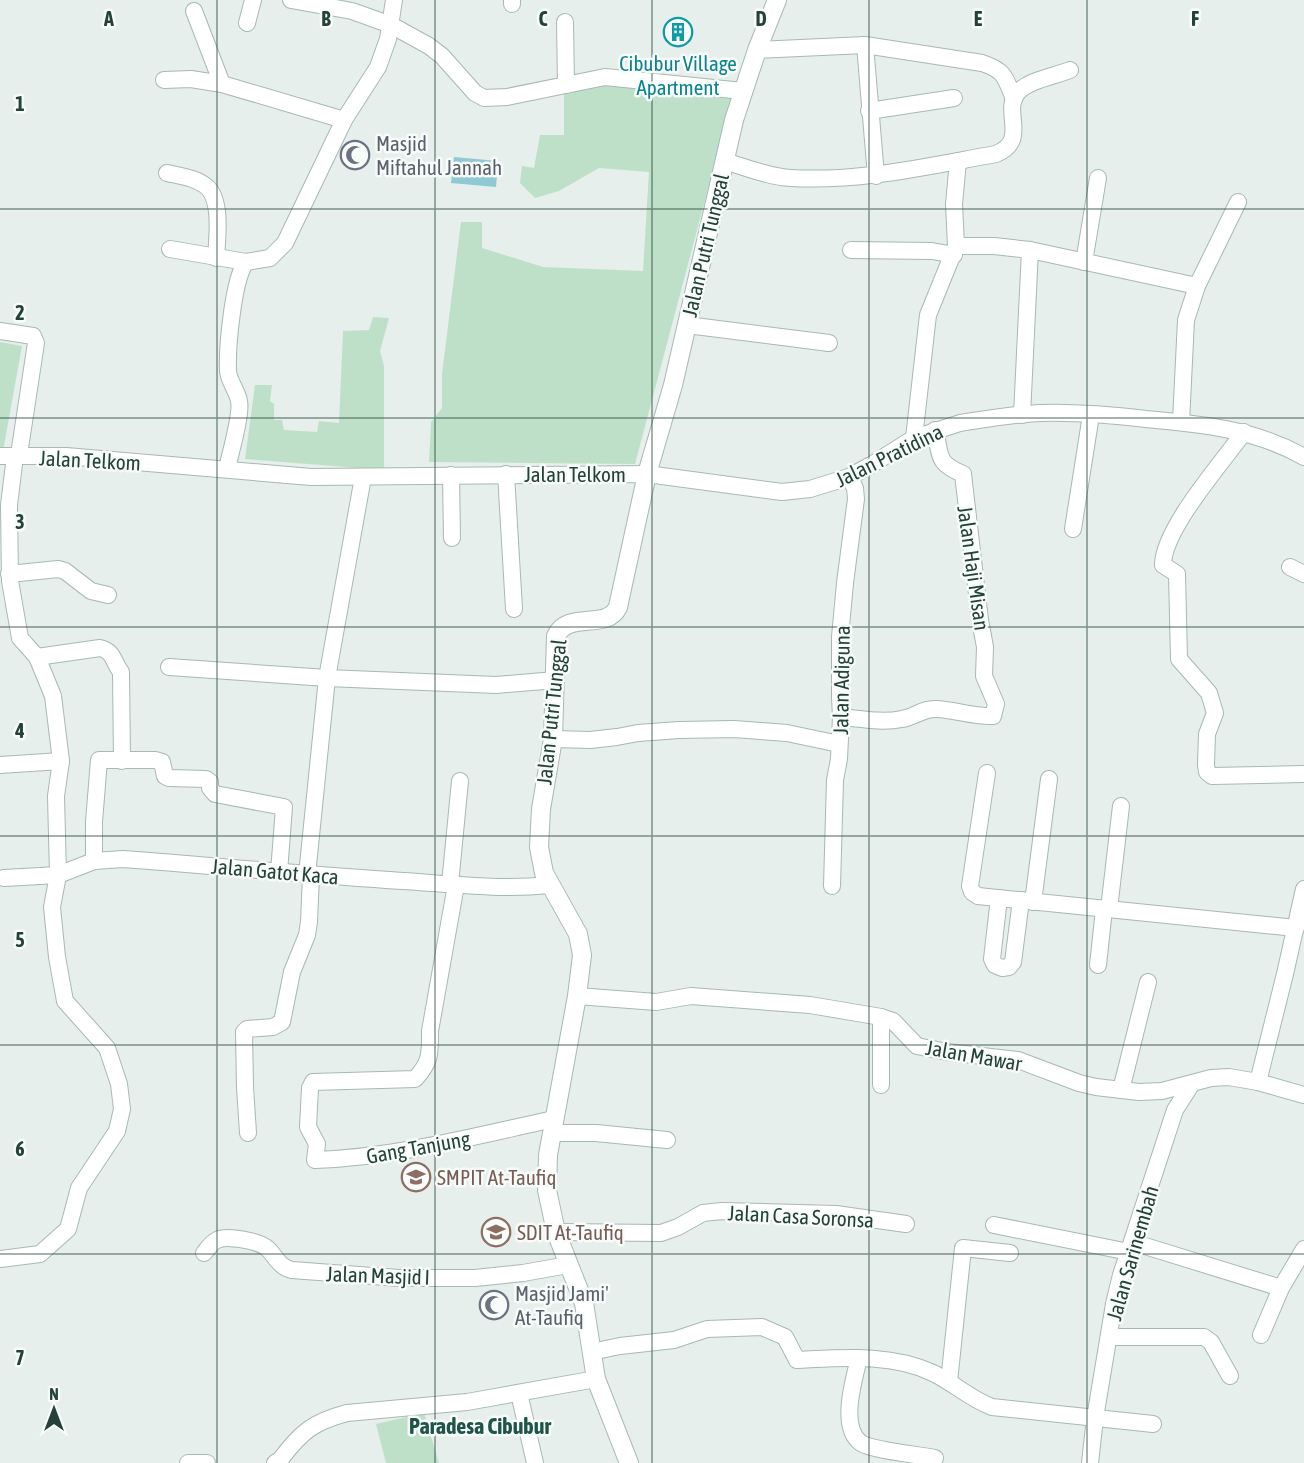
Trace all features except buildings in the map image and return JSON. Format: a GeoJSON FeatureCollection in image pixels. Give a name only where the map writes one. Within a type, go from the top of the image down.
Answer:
{"type":"FeatureCollection","features":[{"type":"Feature","properties":{"kind":"street"},"geometry":{"type":"LineString","coordinates":[[247,23],[253,0]]}},
{"type":"Feature","properties":{"kind":"street"},"geometry":{"type":"LineString","coordinates":[[291,0],[352,11],[391,25],[442,56],[475,93],[484,98],[496,99],[605,77],[743,90]]}},
{"type":"Feature","properties":{"kind":"street"},"geometry":{"type":"LineString","coordinates":[[170,249],[246,262],[270,258],[285,243],[344,120],[378,67],[391,25],[394,0]]}},
{"type":"Feature","properties":{"kind":"street","name":"Jalan Putri Tunggal"},"geometry":{"type":"LineString","coordinates":[[629,1463],[596,1378],[584,1303],[556,1232],[546,1185],[553,1126],[577,996],[581,961],[581,943],[578,934],[549,885],[541,862],[539,827],[553,739],[556,636],[560,629],[569,623],[605,618],[616,612],[618,607],[647,474],[673,384],[724,161],[743,90],[777,0]]}},
{"type":"Feature","properties":{"kind":"street"},"geometry":{"type":"LineString","coordinates":[[194,11],[222,84]]}},
{"type":"Feature","properties":{"kind":"street"},"geometry":{"type":"LineString","coordinates":[[565,22],[566,85]]}},
{"type":"Feature","properties":{"kind":"street"},"geometry":{"type":"LineString","coordinates":[[724,161],[789,178],[876,176],[996,154],[1008,147],[1014,134],[1014,99],[1004,75],[996,68],[982,63],[864,45],[757,50]]}},
{"type":"Feature","properties":{"kind":"street"},"geometry":{"type":"LineString","coordinates":[[864,45],[876,176]]}},
{"type":"Feature","properties":{"kind":"street"},"geometry":{"type":"LineString","coordinates":[[1014,99],[1026,86],[1070,70]]}},
{"type":"Feature","properties":{"kind":"street"},"geometry":{"type":"LineString","coordinates":[[164,80],[191,79],[222,84],[344,120]]}},
{"type":"Feature","properties":{"kind":"street"},"geometry":{"type":"LineString","coordinates":[[869,111],[954,98]]}},
{"type":"Feature","properties":{"kind":"street"},"geometry":{"type":"LineString","coordinates":[[914,438],[928,315],[955,250],[954,204],[958,161]]}},
{"type":"Feature","properties":{"kind":"street"},"geometry":{"type":"LineString","coordinates":[[167,173],[194,179],[208,188],[214,199],[217,213],[216,258]]}},
{"type":"Feature","properties":{"kind":"street"},"geometry":{"type":"LineString","coordinates":[[1084,262],[1098,178]]}},
{"type":"Feature","properties":{"kind":"street"},"geometry":{"type":"LineString","coordinates":[[1181,422],[1186,320],[1197,286],[1238,202]]}},
{"type":"Feature","properties":{"kind":"street"},"geometry":{"type":"LineString","coordinates":[[851,250],[932,251],[994,246],[1030,250],[1197,286]]}},
{"type":"Feature","properties":{"kind":"street"},"geometry":{"type":"LineString","coordinates":[[1022,415],[1030,250]]}},
{"type":"Feature","properties":{"kind":"street"},"geometry":{"type":"LineString","coordinates":[[227,469],[239,404],[229,378],[229,342],[237,284],[242,267],[246,262]]}},
{"type":"Feature","properties":{"kind":"street"},"geometry":{"type":"LineString","coordinates":[[687,325],[829,342]]}},
{"type":"Feature","properties":{"kind":"street"},"geometry":{"type":"LineString","coordinates":[[0,331],[33,336],[36,343],[20,448],[12,456]]}},
{"type":"Feature","properties":{"kind":"street","name":"Jalan Pratidina"},"geometry":{"type":"LineString","coordinates":[[647,474],[782,492],[810,489],[849,477],[914,438],[935,430],[960,423],[1041,413],[1181,422],[1244,432],[1287,447],[1304,457]]}},
{"type":"Feature","properties":{"kind":"street"},"geometry":{"type":"LineString","coordinates":[[1073,529],[1091,415]]}},
{"type":"Feature","properties":{"kind":"street","name":"Jalan Haji Misan"},"geometry":{"type":"LineString","coordinates":[[841,717],[888,722],[906,719],[922,710],[938,709],[993,717],[996,704],[984,676],[985,647],[963,474],[948,468],[942,460],[935,430]]}},
{"type":"Feature","properties":{"kind":"street"},"geometry":{"type":"LineString","coordinates":[[1244,432],[1174,528],[1163,556],[1163,565],[1177,574],[1179,659],[1209,693],[1215,713],[1207,734],[1207,772],[1212,776],[1304,774]]}},
{"type":"Feature","properties":{"kind":"street","name":"Jalan Telkom"},"geometry":{"type":"LineString","coordinates":[[0,1259],[40,1254],[68,1229],[79,1188],[117,1131],[122,1109],[119,1084],[107,1048],[64,1000],[52,907],[58,875],[56,795],[61,761],[53,696],[37,657],[20,638],[9,574],[12,456],[66,456],[310,477],[647,474]]}},
{"type":"Feature","properties":{"kind":"street"},"geometry":{"type":"LineString","coordinates":[[506,474],[514,609]]}},
{"type":"Feature","properties":{"kind":"street"},"geometry":{"type":"LineString","coordinates":[[451,475],[452,538]]}},
{"type":"Feature","properties":{"kind":"street"},"geometry":{"type":"LineString","coordinates":[[248,1133],[244,1032],[247,1029],[273,1028],[282,1022],[292,972],[308,929],[309,875],[327,678],[363,477]]}},
{"type":"Feature","properties":{"kind":"street","name":"Jalan Adiguna"},"geometry":{"type":"LineString","coordinates":[[832,886],[834,802],[841,717],[839,664],[842,617],[856,499],[855,488],[849,477]]}},
{"type":"Feature","properties":{"kind":"street"},"geometry":{"type":"LineString","coordinates":[[9,574],[58,569],[66,571],[90,591],[108,595]]}},
{"type":"Feature","properties":{"kind":"street"},"geometry":{"type":"LineString","coordinates":[[37,657],[100,648],[108,650],[113,655],[113,662],[121,672],[122,761]]}},
{"type":"Feature","properties":{"kind":"street"},"geometry":{"type":"LineString","coordinates":[[169,667],[327,678],[496,685],[556,680]]}},
{"type":"Feature","properties":{"kind":"street"},"geometry":{"type":"LineString","coordinates":[[553,739],[590,740],[617,738],[638,733],[734,729],[787,733],[839,744]]}},
{"type":"Feature","properties":{"kind":"street"},"geometry":{"type":"LineString","coordinates":[[94,861],[99,760],[155,760],[162,762],[165,776],[169,778],[206,778],[215,794],[284,807],[279,872]]}},
{"type":"Feature","properties":{"kind":"street"},"geometry":{"type":"LineString","coordinates":[[0,765],[61,761]]}},
{"type":"Feature","properties":{"kind":"street"},"geometry":{"type":"LineString","coordinates":[[987,773],[970,886],[972,892],[978,896],[1296,928]]}},
{"type":"Feature","properties":{"kind":"street"},"geometry":{"type":"LineString","coordinates":[[999,898],[992,959],[995,965],[1002,968],[1010,967],[1013,962],[1027,901],[1049,779]]}},
{"type":"Feature","properties":{"kind":"street"},"geometry":{"type":"LineString","coordinates":[[453,884],[460,781]]}},
{"type":"Feature","properties":{"kind":"street"},"geometry":{"type":"LineString","coordinates":[[1098,965],[1121,806]]}},
{"type":"Feature","properties":{"kind":"street","name":"Jalan Gatot Kaca"},"geometry":{"type":"LineString","coordinates":[[4,878],[58,875],[94,861],[123,858],[309,875],[516,888],[549,885]]}},
{"type":"Feature","properties":{"kind":"street","name":"Gang Tanjung"},"geometry":{"type":"LineString","coordinates":[[453,884],[430,1031],[430,1056],[424,1069],[415,1079],[313,1082],[310,1088],[308,1126],[317,1144],[315,1160],[349,1159],[408,1151],[553,1126],[667,1140]]}},
{"type":"Feature","properties":{"kind":"street"},"geometry":{"type":"LineString","coordinates":[[1258,1082],[1304,888]]}},
{"type":"Feature","properties":{"kind":"street"},"geometry":{"type":"LineString","coordinates":[[1121,1090],[1148,982]]}},
{"type":"Feature","properties":{"kind":"street","name":"Jalan Mawar"},"geometry":{"type":"LineString","coordinates":[[577,996],[656,1002],[692,996],[789,1002],[881,1017],[893,1021],[917,1046],[947,1052],[1018,1060],[1079,1083],[1121,1090],[1162,1091],[1219,1077],[1258,1082],[1304,1095]]}},
{"type":"Feature","properties":{"kind":"street"},"geometry":{"type":"LineString","coordinates":[[881,1017],[881,1084]]}},
{"type":"Feature","properties":{"kind":"street","name":"Jalan Sarinembah"},"geometry":{"type":"LineString","coordinates":[[1090,1463],[1114,1304],[1175,1110],[1191,1085]]}},
{"type":"Feature","properties":{"kind":"street","name":"Jalan Casa Soronsa"},"geometry":{"type":"LineString","coordinates":[[556,1232],[661,1233],[678,1227],[703,1213],[722,1210],[836,1214],[906,1224]]}},
{"type":"Feature","properties":{"kind":"street"},"geometry":{"type":"LineString","coordinates":[[994,1225],[1131,1247],[1281,1288]]}},
{"type":"Feature","properties":{"kind":"street","name":"Jalan Masjid I"},"geometry":{"type":"LineString","coordinates":[[204,1253],[217,1240],[227,1238],[258,1243],[264,1246],[284,1268],[292,1270],[399,1278],[499,1276],[568,1265]]}},
{"type":"Feature","properties":{"kind":"street"},"geometry":{"type":"LineString","coordinates":[[949,1382],[963,1248],[1010,1253]]}},
{"type":"Feature","properties":{"kind":"street"},"geometry":{"type":"LineString","coordinates":[[1261,1335],[1281,1288],[1304,1250]]}},
{"type":"Feature","properties":{"kind":"street"},"geometry":{"type":"LineString","coordinates":[[591,1352],[674,1340],[707,1329],[762,1327],[784,1337],[796,1360],[859,1358],[912,1366],[930,1372],[974,1400],[992,1407],[1153,1424]]}},
{"type":"Feature","properties":{"kind":"street"},"geometry":{"type":"LineString","coordinates":[[1110,1337],[1196,1335],[1204,1337],[1211,1342],[1230,1376]]}},
{"type":"Feature","properties":{"kind":"street"},"geometry":{"type":"LineString","coordinates":[[859,1358],[849,1411],[852,1434],[861,1444],[935,1458]]}},
{"type":"Feature","properties":{"kind":"street"},"geometry":{"type":"LineString","coordinates":[[275,1463],[303,1432],[341,1414],[466,1402],[596,1378]]}},
{"type":"Feature","properties":{"kind":"street"},"geometry":{"type":"LineString","coordinates":[[519,1393],[535,1463]]}},
{"type":"Feature","properties":{"kind":"street"},"geometry":{"type":"LineString","coordinates":[[188,1463],[207,1463]]}},
{"type":"Feature","properties":{"kind":"green space"},"geometry":{"type":"Polygon","coordinates":[[[564,84],[734,91],[635,464],[429,462],[431,422],[442,408],[442,374],[461,222],[482,222],[482,248],[543,267],[643,271],[649,172],[599,168],[559,191],[535,198],[520,183],[522,166],[534,168],[540,135],[564,135],[564,84]]]}},
{"type":"Feature","properties":{"kind":"green space"},"geometry":{"type":"Polygon","coordinates":[[[373,317],[389,318],[380,351],[384,366],[384,470],[245,459],[255,385],[272,385],[270,401],[274,404],[274,420],[282,420],[284,430],[317,432],[319,421],[339,423],[343,331],[369,330],[373,317]]]}},
{"type":"Feature","properties":{"kind":"green space"},"geometry":{"type":"Polygon","coordinates":[[[0,342],[22,346],[3,451],[0,450],[0,342]]]}},
{"type":"Feature","properties":{"kind":"green space"},"geometry":{"type":"Polygon","coordinates":[[[424,1413],[439,1463],[386,1463],[376,1424],[424,1413]]]}},
{"type":"Feature","properties":{"kind":"water"},"geometry":{"type":"Polygon","coordinates":[[[454,157],[498,161],[496,187],[451,183],[454,157]]]}},
{"type":"Feature","properties":{"kind":"place","name":"Cibubur Village Apartment"},"geometry":{"type":"Point","coordinates":[678,32]}},
{"type":"Feature","properties":{"kind":"place","name":"Masjid Miftahul Jannah"},"geometry":{"type":"Point","coordinates":[355,155]}},
{"type":"Feature","properties":{"kind":"place","name":"SMPIT At-Taufiq"},"geometry":{"type":"Point","coordinates":[416,1177]}},
{"type":"Feature","properties":{"kind":"place","name":"SDIT At-Taufiq"},"geometry":{"type":"Point","coordinates":[496,1232]}},
{"type":"Feature","properties":{"kind":"place","name":"Masjid Jami' At-Taufiq"},"geometry":{"type":"Point","coordinates":[494,1305]}},
{"type":"Feature","properties":{"kind":"district","name":"Paradesa Cibubur"},"geometry":{"type":"Point","coordinates":[480,1426]}}]}
